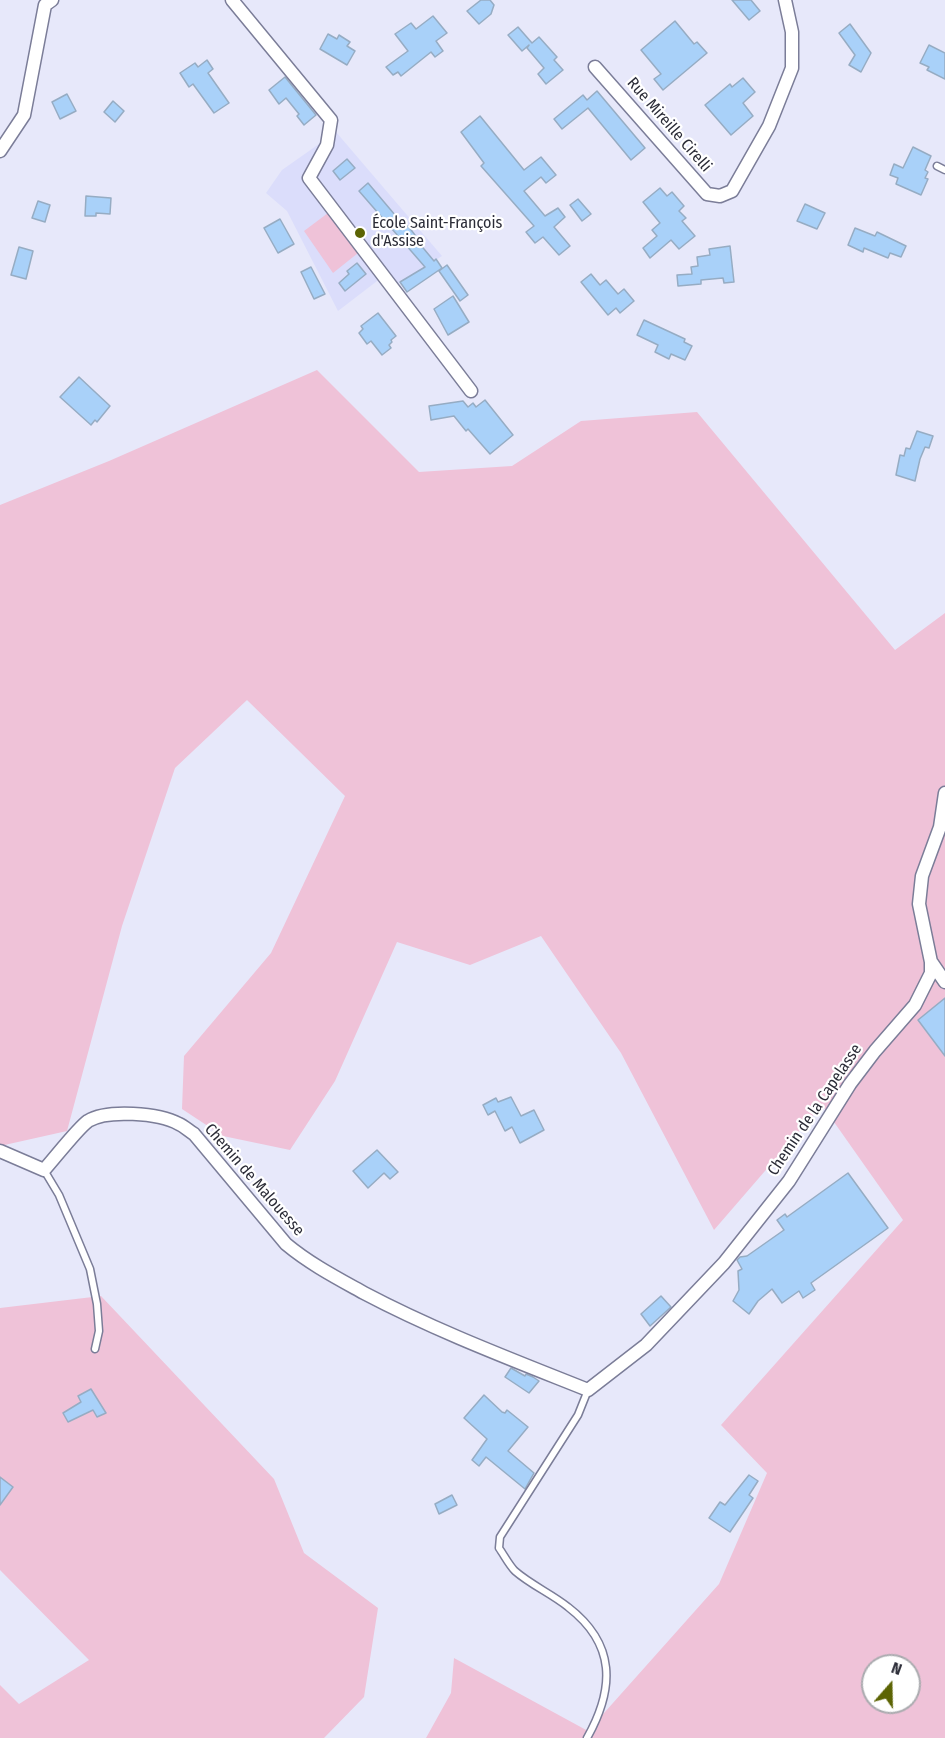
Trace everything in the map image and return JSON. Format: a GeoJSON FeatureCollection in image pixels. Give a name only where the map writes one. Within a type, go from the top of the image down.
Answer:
{"type":"FeatureCollection","features":[{"type":"Feature","properties":{"kind":"street"},"geometry":{"type":"LineString","coordinates":[[0,152],[24,115],[45,5],[52,0]]}},
{"type":"Feature","properties":{"kind":"street"},"geometry":{"type":"LineString","coordinates":[[232,0],[331,120],[327,145],[309,178],[471,391]]}},
{"type":"Feature","properties":{"kind":"street","name":"Rue Mireille Cirelli"},"geometry":{"type":"LineString","coordinates":[[595,67],[707,194],[720,196],[732,191],[769,126],[792,68],[792,32],[785,0]]}},
{"type":"Feature","properties":{"kind":"street","name":"Chemin de la Capelasse"},"geometry":{"type":"LineString","coordinates":[[588,1390],[646,1345],[724,1263],[789,1181],[850,1084],[874,1051],[915,1005],[931,973],[931,962],[919,904],[922,876],[940,827],[945,793]]}},
{"type":"Feature","properties":{"kind":"street"},"geometry":{"type":"LineString","coordinates":[[931,962],[945,982]]}},
{"type":"Feature","properties":{"kind":"street","name":"Chemin de Malouesse"},"geometry":{"type":"LineString","coordinates":[[44,1170],[87,1122],[105,1115],[128,1114],[162,1118],[178,1123],[194,1134],[286,1245],[302,1258],[391,1307],[468,1342],[588,1390]]}},
{"type":"Feature","properties":{"kind":"street"},"geometry":{"type":"LineString","coordinates":[[0,1151],[44,1170]]}},
{"type":"Feature","properties":{"kind":"lane"},"geometry":{"type":"LineString","coordinates":[[937,166],[945,170]]}},
{"type":"Feature","properties":{"kind":"lane"},"geometry":{"type":"LineString","coordinates":[[44,1170],[59,1195],[90,1269],[97,1304],[99,1331],[95,1349]]}},
{"type":"Feature","properties":{"kind":"lane"},"geometry":{"type":"LineString","coordinates":[[587,1738],[603,1700],[608,1676],[603,1648],[570,1608],[514,1570],[499,1548],[500,1537],[578,1415],[588,1390]]}},
{"type":"Feature","properties":{"kind":"shaded area","name":"École Saint-François d'Assise"},"geometry":{"type":"Polygon","coordinates":[[[336,132],[442,256],[390,289],[381,278],[338,311],[287,211],[266,193],[282,170],[336,132]]]}},
{"type":"Feature","properties":{"kind":"shaded area"},"geometry":{"type":"Polygon","coordinates":[[[328,213],[358,253],[333,273],[304,231],[328,213]]]}},
{"type":"Feature","properties":{"kind":"shaded area"},"geometry":{"type":"Polygon","coordinates":[[[317,370],[419,472],[512,466],[581,421],[697,412],[895,650],[945,613],[945,1738],[426,1738],[451,1693],[454,1658],[588,1731],[719,1584],[767,1473],[721,1425],[903,1220],[822,1105],[714,1230],[621,1053],[541,936],[470,965],[397,942],[335,1081],[290,1150],[223,1136],[182,1109],[184,1056],[271,953],[345,796],[247,700],[175,768],[122,926],[67,1131],[0,1146],[0,505],[109,461],[317,370]]]}},
{"type":"Feature","properties":{"kind":"shaded area"},"geometry":{"type":"Polygon","coordinates":[[[101,1296],[274,1479],[304,1553],[378,1608],[364,1697],[324,1738],[0,1738],[0,1685],[19,1704],[89,1660],[0,1570],[0,1308],[101,1296]]]}},
{"type":"Feature","properties":{"kind":"building"},"geometry":{"type":"Polygon","coordinates":[[[481,0],[490,0],[494,5],[491,14],[479,24],[467,11],[481,0]]]}},
{"type":"Feature","properties":{"kind":"building"},"geometry":{"type":"Polygon","coordinates":[[[732,0],[751,0],[760,11],[749,20],[732,0]]]}},
{"type":"Feature","properties":{"kind":"building"},"geometry":{"type":"Polygon","coordinates":[[[433,16],[447,33],[436,41],[443,51],[435,57],[431,52],[401,76],[398,72],[393,75],[386,67],[408,51],[395,34],[411,23],[416,29],[433,16]]]}},
{"type":"Feature","properties":{"kind":"building"},"geometry":{"type":"Polygon","coordinates":[[[675,21],[694,44],[697,42],[707,53],[663,90],[654,79],[661,74],[641,50],[675,21]]]}},
{"type":"Feature","properties":{"kind":"building"},"geometry":{"type":"Polygon","coordinates":[[[850,24],[871,53],[861,72],[849,65],[855,55],[839,33],[850,24]]]}},
{"type":"Feature","properties":{"kind":"building"},"geometry":{"type":"Polygon","coordinates":[[[518,27],[532,43],[539,37],[557,57],[554,60],[563,70],[546,84],[538,74],[544,68],[527,48],[529,45],[522,51],[508,35],[518,27]]]}},
{"type":"Feature","properties":{"kind":"building"},"geometry":{"type":"Polygon","coordinates":[[[328,34],[337,39],[339,35],[350,42],[347,46],[355,51],[347,65],[320,49],[328,34]]]}},
{"type":"Feature","properties":{"kind":"building"},"geometry":{"type":"Polygon","coordinates":[[[929,45],[945,53],[945,79],[927,70],[929,67],[920,63],[929,45]]]}},
{"type":"Feature","properties":{"kind":"building"},"geometry":{"type":"Polygon","coordinates":[[[207,60],[213,69],[208,73],[229,103],[214,113],[193,84],[189,87],[180,73],[195,63],[198,67],[207,60]]]}},
{"type":"Feature","properties":{"kind":"building"},"geometry":{"type":"Polygon","coordinates":[[[285,77],[316,115],[304,125],[297,116],[299,114],[286,98],[279,104],[269,90],[285,77]]]}},
{"type":"Feature","properties":{"kind":"building"},"geometry":{"type":"Polygon","coordinates":[[[743,78],[755,92],[743,103],[753,116],[731,135],[705,105],[730,84],[732,87],[743,78]]]}},
{"type":"Feature","properties":{"kind":"building"},"geometry":{"type":"Polygon","coordinates":[[[597,91],[645,148],[631,160],[588,108],[562,129],[554,119],[583,95],[587,100],[597,91]]]}},
{"type":"Feature","properties":{"kind":"building"},"geometry":{"type":"Polygon","coordinates":[[[67,94],[76,111],[60,119],[52,102],[67,94]]]}},
{"type":"Feature","properties":{"kind":"building"},"geometry":{"type":"Polygon","coordinates":[[[113,101],[124,111],[115,122],[104,112],[113,101]]]}},
{"type":"Feature","properties":{"kind":"building"},"geometry":{"type":"Polygon","coordinates":[[[480,116],[524,170],[541,157],[556,175],[546,183],[541,177],[524,191],[545,216],[558,208],[565,217],[554,227],[570,246],[559,255],[543,237],[535,243],[526,232],[534,226],[481,166],[484,163],[461,132],[480,116]]]}},
{"type":"Feature","properties":{"kind":"building"},"geometry":{"type":"Polygon","coordinates":[[[913,147],[931,156],[925,170],[928,172],[925,178],[928,179],[921,195],[896,184],[898,178],[890,175],[894,164],[903,168],[913,147]]]}},
{"type":"Feature","properties":{"kind":"building"},"geometry":{"type":"Polygon","coordinates":[[[347,159],[355,168],[340,180],[333,171],[347,159]]]}},
{"type":"Feature","properties":{"kind":"building"},"geometry":{"type":"Polygon","coordinates":[[[368,183],[406,228],[408,226],[415,235],[414,237],[442,268],[407,292],[400,282],[425,267],[359,191],[368,183]]]}},
{"type":"Feature","properties":{"kind":"building"},"geometry":{"type":"Polygon","coordinates":[[[660,188],[667,196],[672,192],[684,206],[679,211],[686,218],[682,221],[695,236],[679,249],[671,240],[650,258],[643,248],[657,236],[652,230],[660,223],[643,202],[660,188]]]}},
{"type":"Feature","properties":{"kind":"building"},"geometry":{"type":"Polygon","coordinates":[[[86,196],[111,198],[110,214],[96,213],[96,216],[85,216],[86,196]]]}},
{"type":"Feature","properties":{"kind":"building"},"geometry":{"type":"Polygon","coordinates":[[[578,199],[591,214],[582,221],[570,205],[578,199]]]}},
{"type":"Feature","properties":{"kind":"building"},"geometry":{"type":"Polygon","coordinates":[[[38,201],[50,205],[45,222],[32,218],[38,201]]]}},
{"type":"Feature","properties":{"kind":"building"},"geometry":{"type":"Polygon","coordinates":[[[805,204],[825,213],[817,229],[797,221],[805,204]]]}},
{"type":"Feature","properties":{"kind":"building"},"geometry":{"type":"Polygon","coordinates":[[[280,219],[294,244],[278,253],[264,228],[280,219]]]}},
{"type":"Feature","properties":{"kind":"building"},"geometry":{"type":"Polygon","coordinates":[[[855,228],[875,236],[877,232],[906,246],[901,257],[890,253],[888,258],[864,248],[863,252],[848,245],[855,228]]]}},
{"type":"Feature","properties":{"kind":"building"},"geometry":{"type":"Polygon","coordinates":[[[730,246],[734,282],[724,283],[723,278],[701,280],[701,284],[678,286],[677,275],[692,274],[691,267],[698,266],[697,257],[710,255],[709,249],[730,246]]]}},
{"type":"Feature","properties":{"kind":"building"},"geometry":{"type":"Polygon","coordinates":[[[19,247],[33,251],[26,279],[11,275],[19,247]]]}},
{"type":"Feature","properties":{"kind":"building"},"geometry":{"type":"Polygon","coordinates":[[[357,263],[366,274],[345,291],[339,283],[349,274],[347,271],[357,263]]]}},
{"type":"Feature","properties":{"kind":"building"},"geometry":{"type":"Polygon","coordinates":[[[447,265],[468,295],[460,301],[439,271],[447,265]]]}},
{"type":"Feature","properties":{"kind":"building"},"geometry":{"type":"Polygon","coordinates":[[[311,267],[325,294],[314,299],[301,272],[311,267]]]}},
{"type":"Feature","properties":{"kind":"building"},"geometry":{"type":"Polygon","coordinates":[[[591,274],[600,285],[606,280],[618,294],[624,289],[634,301],[620,313],[616,308],[608,315],[581,282],[591,274]]]}},
{"type":"Feature","properties":{"kind":"building"},"geometry":{"type":"Polygon","coordinates":[[[453,296],[469,322],[448,335],[434,309],[453,296]]]}},
{"type":"Feature","properties":{"kind":"building"},"geometry":{"type":"Polygon","coordinates":[[[378,313],[396,336],[391,340],[389,345],[391,348],[382,355],[371,341],[367,344],[359,333],[363,329],[361,326],[378,313]]]}},
{"type":"Feature","properties":{"kind":"building"},"geometry":{"type":"Polygon","coordinates":[[[644,320],[685,339],[684,342],[692,346],[685,360],[671,354],[669,359],[655,352],[658,345],[637,335],[644,320]]]}},
{"type":"Feature","properties":{"kind":"building"},"geometry":{"type":"Polygon","coordinates":[[[79,377],[110,406],[97,422],[95,420],[91,425],[60,397],[79,377]]]}},
{"type":"Feature","properties":{"kind":"building"},"geometry":{"type":"Polygon","coordinates":[[[485,400],[513,435],[490,454],[454,416],[431,420],[429,406],[463,401],[468,407],[473,403],[476,407],[485,400]]]}},
{"type":"Feature","properties":{"kind":"building"},"geometry":{"type":"Polygon","coordinates":[[[917,431],[933,436],[929,448],[925,447],[920,459],[915,481],[896,475],[900,455],[904,456],[906,448],[910,449],[917,431]]]}},
{"type":"Feature","properties":{"kind":"building"},"geometry":{"type":"Polygon","coordinates":[[[945,998],[945,1056],[918,1020],[945,998]]]}},
{"type":"Feature","properties":{"kind":"building"},"geometry":{"type":"Polygon","coordinates":[[[511,1097],[521,1116],[534,1110],[544,1130],[520,1143],[512,1127],[505,1131],[495,1111],[488,1115],[483,1105],[496,1098],[498,1102],[511,1097]]]}},
{"type":"Feature","properties":{"kind":"building"},"geometry":{"type":"Polygon","coordinates":[[[377,1150],[398,1172],[390,1179],[384,1173],[368,1188],[353,1171],[377,1150]]]}},
{"type":"Feature","properties":{"kind":"building"},"geometry":{"type":"Polygon","coordinates":[[[848,1173],[888,1228],[811,1283],[815,1290],[803,1298],[799,1291],[782,1303],[772,1289],[758,1301],[749,1314],[733,1301],[739,1290],[738,1271],[742,1269],[737,1260],[747,1256],[784,1230],[777,1220],[785,1214],[787,1217],[848,1173]]]}},
{"type":"Feature","properties":{"kind":"building"},"geometry":{"type":"Polygon","coordinates":[[[661,1296],[671,1307],[650,1326],[641,1314],[661,1296]]]}},
{"type":"Feature","properties":{"kind":"building"},"geometry":{"type":"Polygon","coordinates":[[[511,1368],[539,1381],[529,1393],[505,1377],[511,1368]]]}},
{"type":"Feature","properties":{"kind":"building"},"geometry":{"type":"Polygon","coordinates":[[[91,1389],[106,1413],[97,1417],[93,1410],[68,1422],[63,1413],[81,1402],[78,1396],[91,1389]]]}},
{"type":"Feature","properties":{"kind":"building"},"geometry":{"type":"Polygon","coordinates":[[[484,1395],[502,1412],[505,1413],[507,1410],[528,1427],[508,1451],[534,1473],[525,1489],[486,1457],[479,1466],[472,1460],[487,1439],[464,1418],[484,1395]]]}},
{"type":"Feature","properties":{"kind":"building"},"geometry":{"type":"Polygon","coordinates":[[[749,1475],[758,1481],[749,1495],[753,1498],[730,1532],[709,1518],[720,1502],[725,1505],[749,1475]]]}},
{"type":"Feature","properties":{"kind":"building"},"geometry":{"type":"Polygon","coordinates":[[[0,1477],[13,1487],[0,1505],[0,1477]]]}},
{"type":"Feature","properties":{"kind":"building"},"geometry":{"type":"Polygon","coordinates":[[[452,1495],[457,1505],[439,1514],[435,1504],[452,1495]]]}},
{"type":"Feature","properties":{"kind":"place","name":"École Saint-François d'Assise"},"geometry":{"type":"Point","coordinates":[360,233]}}]}
